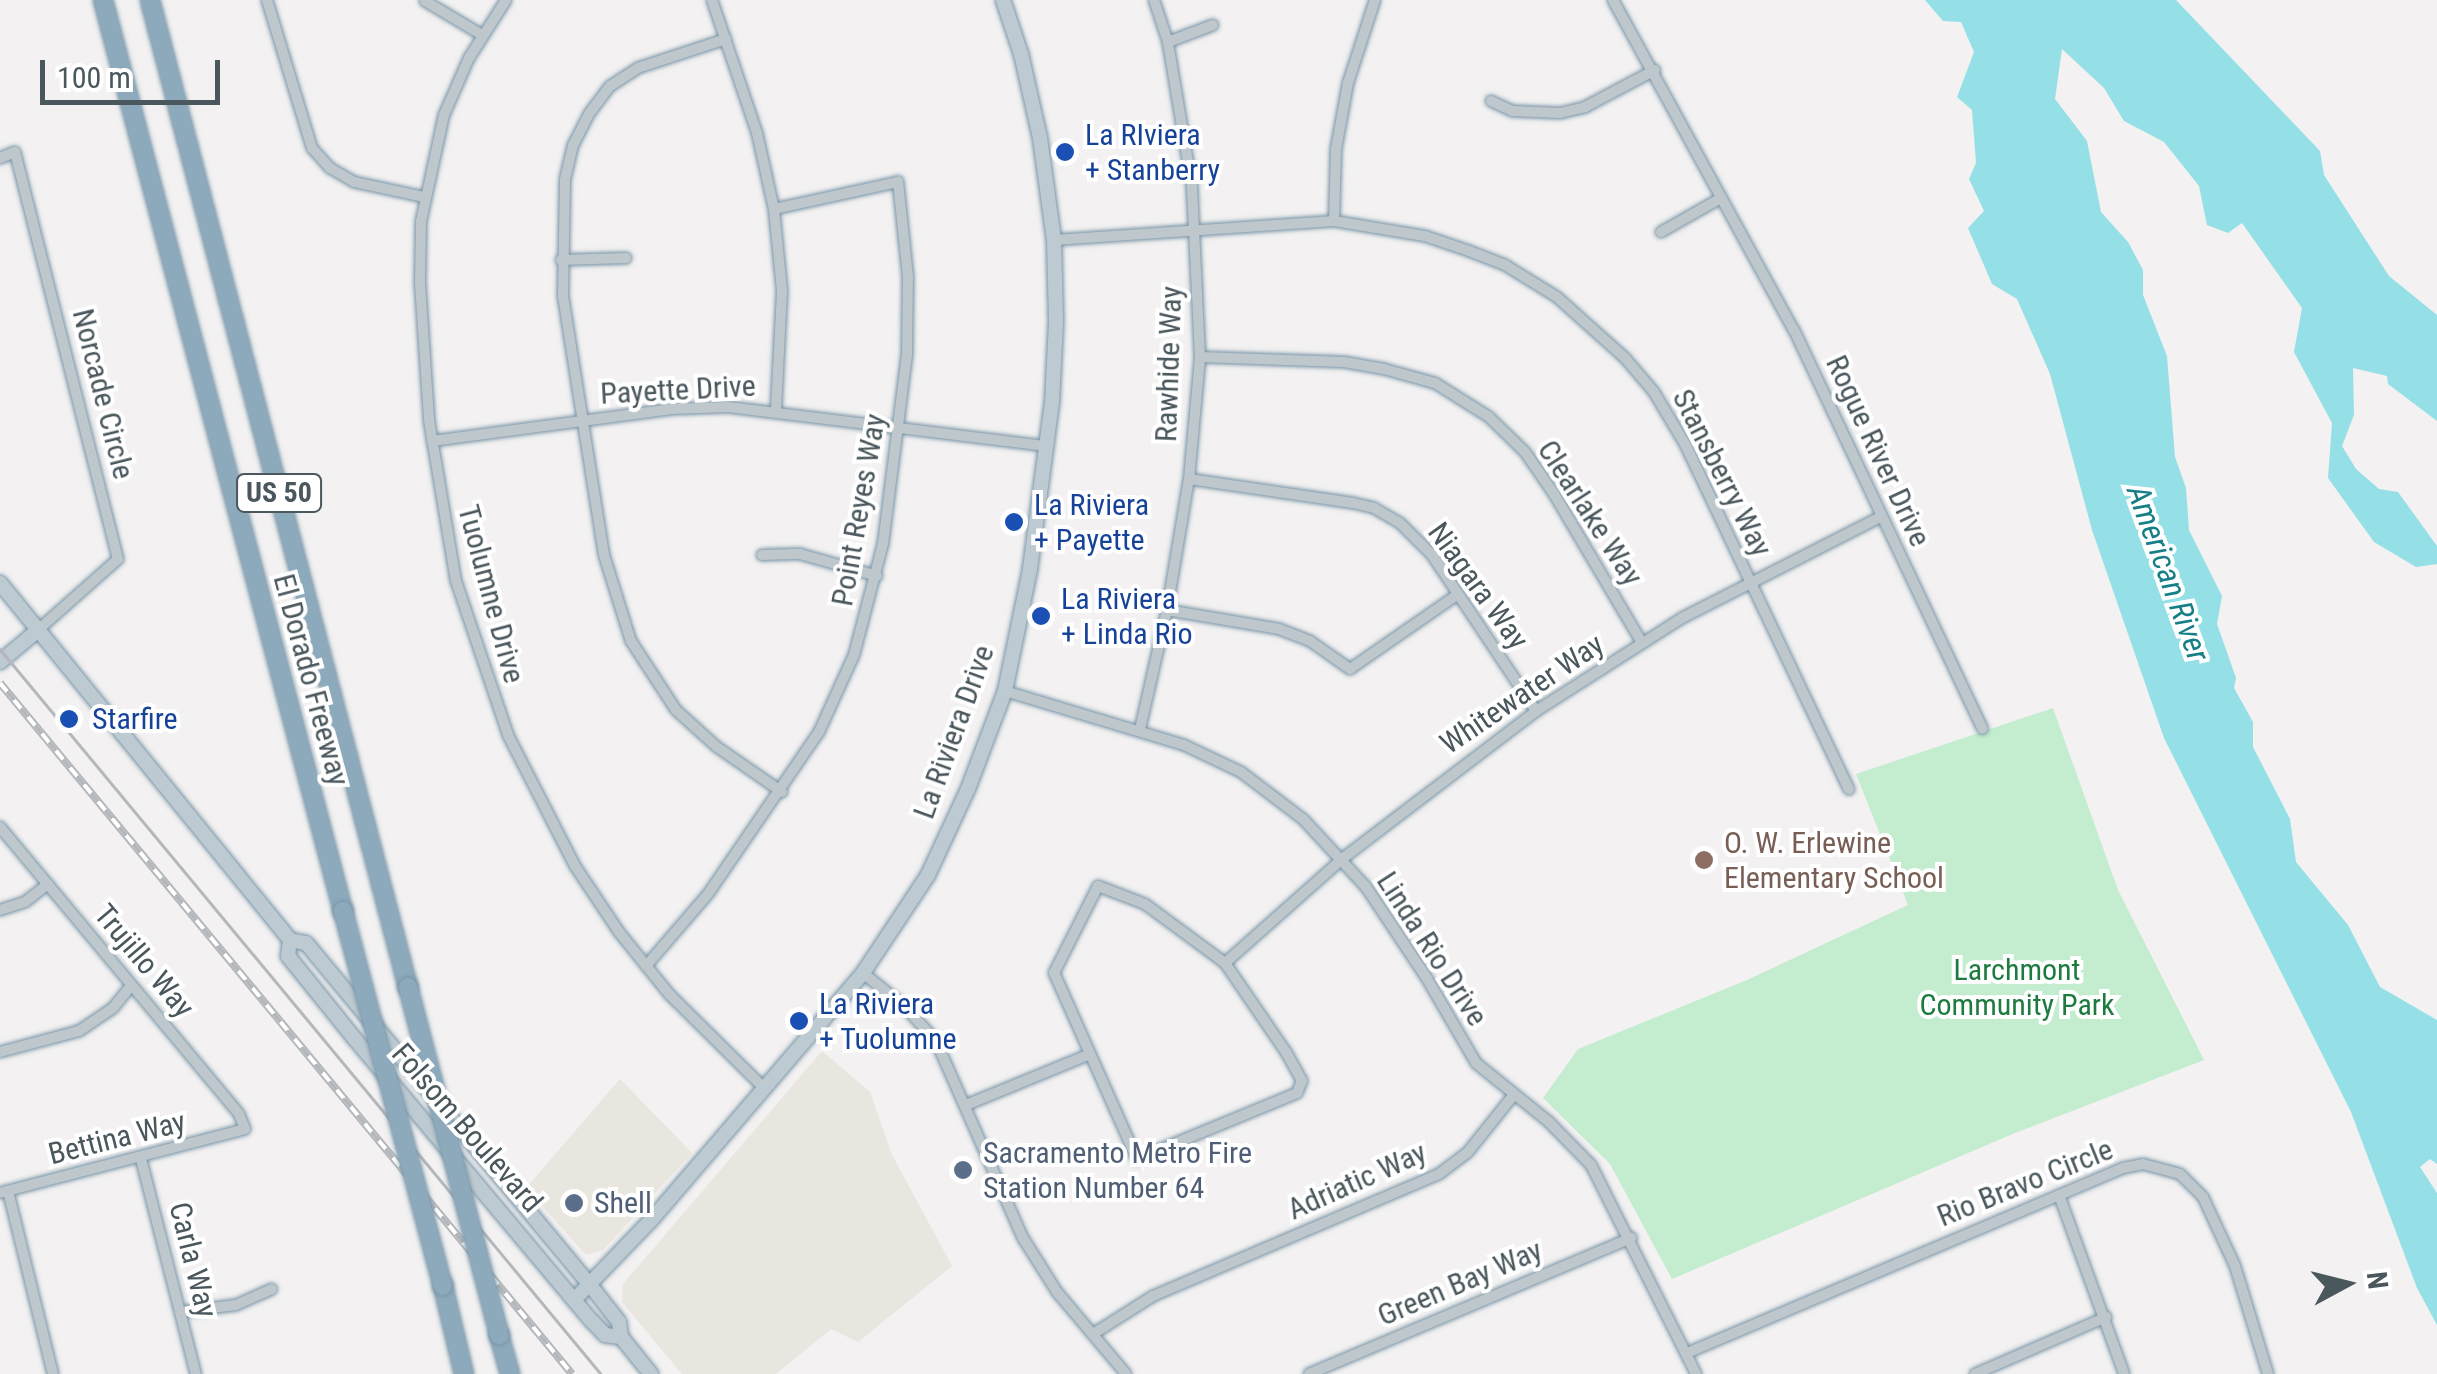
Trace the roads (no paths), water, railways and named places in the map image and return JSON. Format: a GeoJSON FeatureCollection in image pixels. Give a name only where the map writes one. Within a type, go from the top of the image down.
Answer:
{"type":"FeatureCollection","features":[{"type":"Feature","properties":{"kind":"highway","name":"El Dorado Freeway"},"geometry":{"type":"LineString","coordinates":[[103,0],[464,1374]]}},
{"type":"Feature","properties":{"kind":"highway","name":"El Dorado Freeway"},"geometry":{"type":"LineString","coordinates":[[150,0],[510,1374]]}},
{"type":"Feature","properties":{"kind":"main road","name":"La Riviera Drive"},"geometry":{"type":"LineString","coordinates":[[575,1299],[864,974],[928,875],[968,789],[1005,690],[1030,569],[1047,446],[1056,322],[1054,240],[1040,138],[1021,54],[1003,0]]}},
{"type":"Feature","properties":{"kind":"main road","name":"Folsom Boulevard"},"geometry":{"type":"LineString","coordinates":[[0,584],[290,940],[306,943],[590,1285],[619,1322],[621,1337],[652,1374]]}},
{"type":"Feature","properties":{"kind":"main road"},"geometry":{"type":"LineString","coordinates":[[0,662],[38,630]]}},
{"type":"Feature","properties":{"kind":"main road","name":"Folsom Boulevard"},"geometry":{"type":"LineString","coordinates":[[290,940],[288,956],[605,1335],[621,1337]]}},
{"type":"Feature","properties":{"kind":"street"},"geometry":{"type":"LineString","coordinates":[[267,0],[312,148],[330,168],[354,182],[424,197]]}},
{"type":"Feature","properties":{"kind":"street","name":"Tuolumne Drive"},"geometry":{"type":"LineString","coordinates":[[506,0],[482,35],[444,115],[424,197],[420,283],[432,441],[456,581],[508,735],[575,866],[646,966],[702,1030],[764,1088]]}},
{"type":"Feature","properties":{"kind":"street"},"geometry":{"type":"LineString","coordinates":[[712,0],[757,133],[774,209],[782,292],[776,410]]}},
{"type":"Feature","properties":{"kind":"street","name":"Rawhide Way"},"geometry":{"type":"LineString","coordinates":[[1140,729],[1167,610],[1189,479],[1200,357],[1192,186],[1168,42],[1154,0]]}},
{"type":"Feature","properties":{"kind":"street"},"geometry":{"type":"LineString","coordinates":[[1334,222],[1336,149],[1348,83],[1375,0]]}},
{"type":"Feature","properties":{"kind":"street","name":"Rogue River Drive"},"geometry":{"type":"LineString","coordinates":[[1613,0],[1794,330],[1983,729]]}},
{"type":"Feature","properties":{"kind":"street"},"geometry":{"type":"LineString","coordinates":[[426,2],[482,35]]}},
{"type":"Feature","properties":{"kind":"street"},"geometry":{"type":"LineString","coordinates":[[1168,42],[1213,25]]}},
{"type":"Feature","properties":{"kind":"street"},"geometry":{"type":"LineString","coordinates":[[726,39],[638,68],[599,99],[580,129],[568,162],[562,260],[582,421],[612,584],[644,666],[696,729],[782,792]]}},
{"type":"Feature","properties":{"kind":"street"},"geometry":{"type":"LineString","coordinates":[[1491,101],[1512,111],[1560,113],[1585,107],[1654,70]]}},
{"type":"Feature","properties":{"kind":"street","name":"Norcade Circle"},"geometry":{"type":"LineString","coordinates":[[0,158],[15,152],[118,559],[38,630]]}},
{"type":"Feature","properties":{"kind":"street","name":"Point Reyes Way"},"geometry":{"type":"LineString","coordinates":[[646,966],[708,894],[782,792],[838,694],[877,576],[899,431],[909,317],[898,182],[774,209]]}},
{"type":"Feature","properties":{"kind":"street"},"geometry":{"type":"LineString","coordinates":[[1661,232],[1722,198]]}},
{"type":"Feature","properties":{"kind":"street","name":"Stansberry Way"},"geometry":{"type":"LineString","coordinates":[[1054,240],[1334,222],[1425,236],[1504,265],[1556,297],[1597,330],[1654,392],[1686,446],[1849,789]]}},
{"type":"Feature","properties":{"kind":"street"},"geometry":{"type":"LineString","coordinates":[[562,260],[626,258]]}},
{"type":"Feature","properties":{"kind":"street","name":"Clearlake Way"},"geometry":{"type":"LineString","coordinates":[[1200,357],[1344,362],[1384,369],[1435,383],[1489,417],[1525,452],[1554,494],[1642,643]]}},
{"type":"Feature","properties":{"kind":"street","name":"Payette Drive"},"geometry":{"type":"LineString","coordinates":[[432,441],[672,409],[776,410],[899,431],[1047,446]]}},
{"type":"Feature","properties":{"kind":"street","name":"Niagara Way"},"geometry":{"type":"LineString","coordinates":[[1189,479],[1374,508],[1400,523],[1432,555],[1536,711]]}},
{"type":"Feature","properties":{"kind":"street","name":"Whitewater Way"},"geometry":{"type":"LineString","coordinates":[[1225,963],[1342,859],[1536,711],[1642,643],[1749,582],[1880,517]]}},
{"type":"Feature","properties":{"kind":"street"},"geometry":{"type":"LineString","coordinates":[[762,555],[800,554],[877,576]]}},
{"type":"Feature","properties":{"kind":"street"},"geometry":{"type":"LineString","coordinates":[[1167,610],[1279,630],[1310,641],[1350,669],[1457,595]]}},
{"type":"Feature","properties":{"kind":"street","name":"Linda Rio Drive"},"geometry":{"type":"LineString","coordinates":[[1005,690],[1140,729],[1241,772],[1303,819],[1366,887],[1426,977],[1476,1063],[1512,1096],[1549,1122],[1591,1166],[1631,1238],[1696,1374]]}},
{"type":"Feature","properties":{"kind":"street","name":"Trujillo Way"},"geometry":{"type":"LineString","coordinates":[[0,827],[240,1114],[245,1129]]}},
{"type":"Feature","properties":{"kind":"street"},"geometry":{"type":"LineString","coordinates":[[0,910],[24,902],[48,884]]}},
{"type":"Feature","properties":{"kind":"street"},"geometry":{"type":"LineString","coordinates":[[1098,886],[1145,904],[1225,963],[1286,1052],[1302,1082],[1297,1093],[1136,1158],[1054,973],[1098,886]]}},
{"type":"Feature","properties":{"kind":"street"},"geometry":{"type":"LineString","coordinates":[[864,974],[905,1007],[936,1042],[1023,1238],[1057,1292],[1126,1374]]}},
{"type":"Feature","properties":{"kind":"street"},"geometry":{"type":"LineString","coordinates":[[0,1052],[79,1031],[113,1008],[131,986]]}},
{"type":"Feature","properties":{"kind":"street"},"geometry":{"type":"LineString","coordinates":[[966,1105],[1088,1055]]}},
{"type":"Feature","properties":{"kind":"street","name":"Adriatic Way"},"geometry":{"type":"LineString","coordinates":[[1092,1334],[1153,1296],[1440,1174],[1468,1152],[1512,1096]]}},
{"type":"Feature","properties":{"kind":"street","name":"Bettina Way"},"geometry":{"type":"LineString","coordinates":[[4,1192],[245,1129]]}},
{"type":"Feature","properties":{"kind":"street","name":"Carla Way"},"geometry":{"type":"LineString","coordinates":[[141,1159],[196,1374]]}},
{"type":"Feature","properties":{"kind":"street","name":"Rio Bravo Circle"},"geometry":{"type":"LineString","coordinates":[[1687,1352],[2143,1164],[2164,1167],[2193,1184],[2235,1266],[2268,1374]]}},
{"type":"Feature","properties":{"kind":"street"},"geometry":{"type":"LineString","coordinates":[[4,1192],[53,1374]]}},
{"type":"Feature","properties":{"kind":"street"},"geometry":{"type":"LineString","coordinates":[[2060,1195],[2124,1374]]}},
{"type":"Feature","properties":{"kind":"street","name":"Green Bay Way"},"geometry":{"type":"LineString","coordinates":[[1309,1374],[1631,1238]]}},
{"type":"Feature","properties":{"kind":"street"},"geometry":{"type":"LineString","coordinates":[[180,1312],[236,1305],[272,1289]]}},
{"type":"Feature","properties":{"kind":"street"},"geometry":{"type":"LineString","coordinates":[[1974,1374],[2106,1317]]}},
{"type":"Feature","properties":{"kind":"water","name":"American River"},"geometry":{"type":"Polygon","coordinates":[[[1925,0],[2176,0],[2320,151],[2324,175],[2389,276],[2437,315],[2437,421],[2388,384],[2387,376],[2353,368],[2354,415],[2342,446],[2356,469],[2379,489],[2398,492],[2437,546],[2437,564],[2416,567],[2374,542],[2328,478],[2332,423],[2294,352],[2302,308],[2242,223],[2228,233],[2207,225],[2199,186],[2164,142],[2124,121],[2104,88],[2062,49],[2055,99],[2087,141],[2101,212],[2128,242],[2143,270],[2143,295],[2167,356],[2175,457],[2186,488],[2189,530],[2222,596],[2217,624],[2236,678],[2234,688],[2253,722],[2253,747],[2290,819],[2296,862],[2348,925],[2380,987],[2437,1020],[2437,1164],[2430,1159],[2420,1167],[2437,1193],[2437,1325],[2417,1288],[2351,1112],[2164,738],[2092,530],[2050,374],[2017,299],[1992,284],[1968,228],[1984,211],[1969,179],[1976,163],[1972,110],[1957,97],[1974,52],[1961,22],[1943,21],[1925,0]]]}},
{"type":"Feature","properties":{"kind":"tram line"},"geometry":{"type":"LineString","coordinates":[[0,649],[601,1374]]}},
{"type":"Feature","properties":{"kind":"railway"},"geometry":{"type":"LineString","coordinates":[[0,683],[572,1374]]}},
{"type":"Feature","properties":{"kind":"place","name":"La RIviera + Stanberry"},"geometry":{"type":"Point","coordinates":[1065,152]}},
{"type":"Feature","properties":{"kind":"place","name":"La Riviera + Payette"},"geometry":{"type":"Point","coordinates":[1014,522]}},
{"type":"Feature","properties":{"kind":"place","name":"La Riviera + Linda Rio"},"geometry":{"type":"Point","coordinates":[1041,616]}},
{"type":"Feature","properties":{"kind":"place","name":"Starfire"},"geometry":{"type":"Point","coordinates":[69,719]}},
{"type":"Feature","properties":{"kind":"place","name":"O. W. Erlewine Elementary School"},"geometry":{"type":"Point","coordinates":[1704,860]}},
{"type":"Feature","properties":{"kind":"place","name":"La Riviera + Tuolumne"},"geometry":{"type":"Point","coordinates":[799,1021]}},
{"type":"Feature","properties":{"kind":"place","name":"Sacramento Metro Fire Station Number 64"},"geometry":{"type":"Point","coordinates":[963,1170]}},
{"type":"Feature","properties":{"kind":"place","name":"Shell"},"geometry":{"type":"Point","coordinates":[574,1203]}},
{"type":"Feature","properties":{"kind":"park label","name":"Larchmont Community Park"},"geometry":{"type":"Point","coordinates":[2017,987]}}]}
